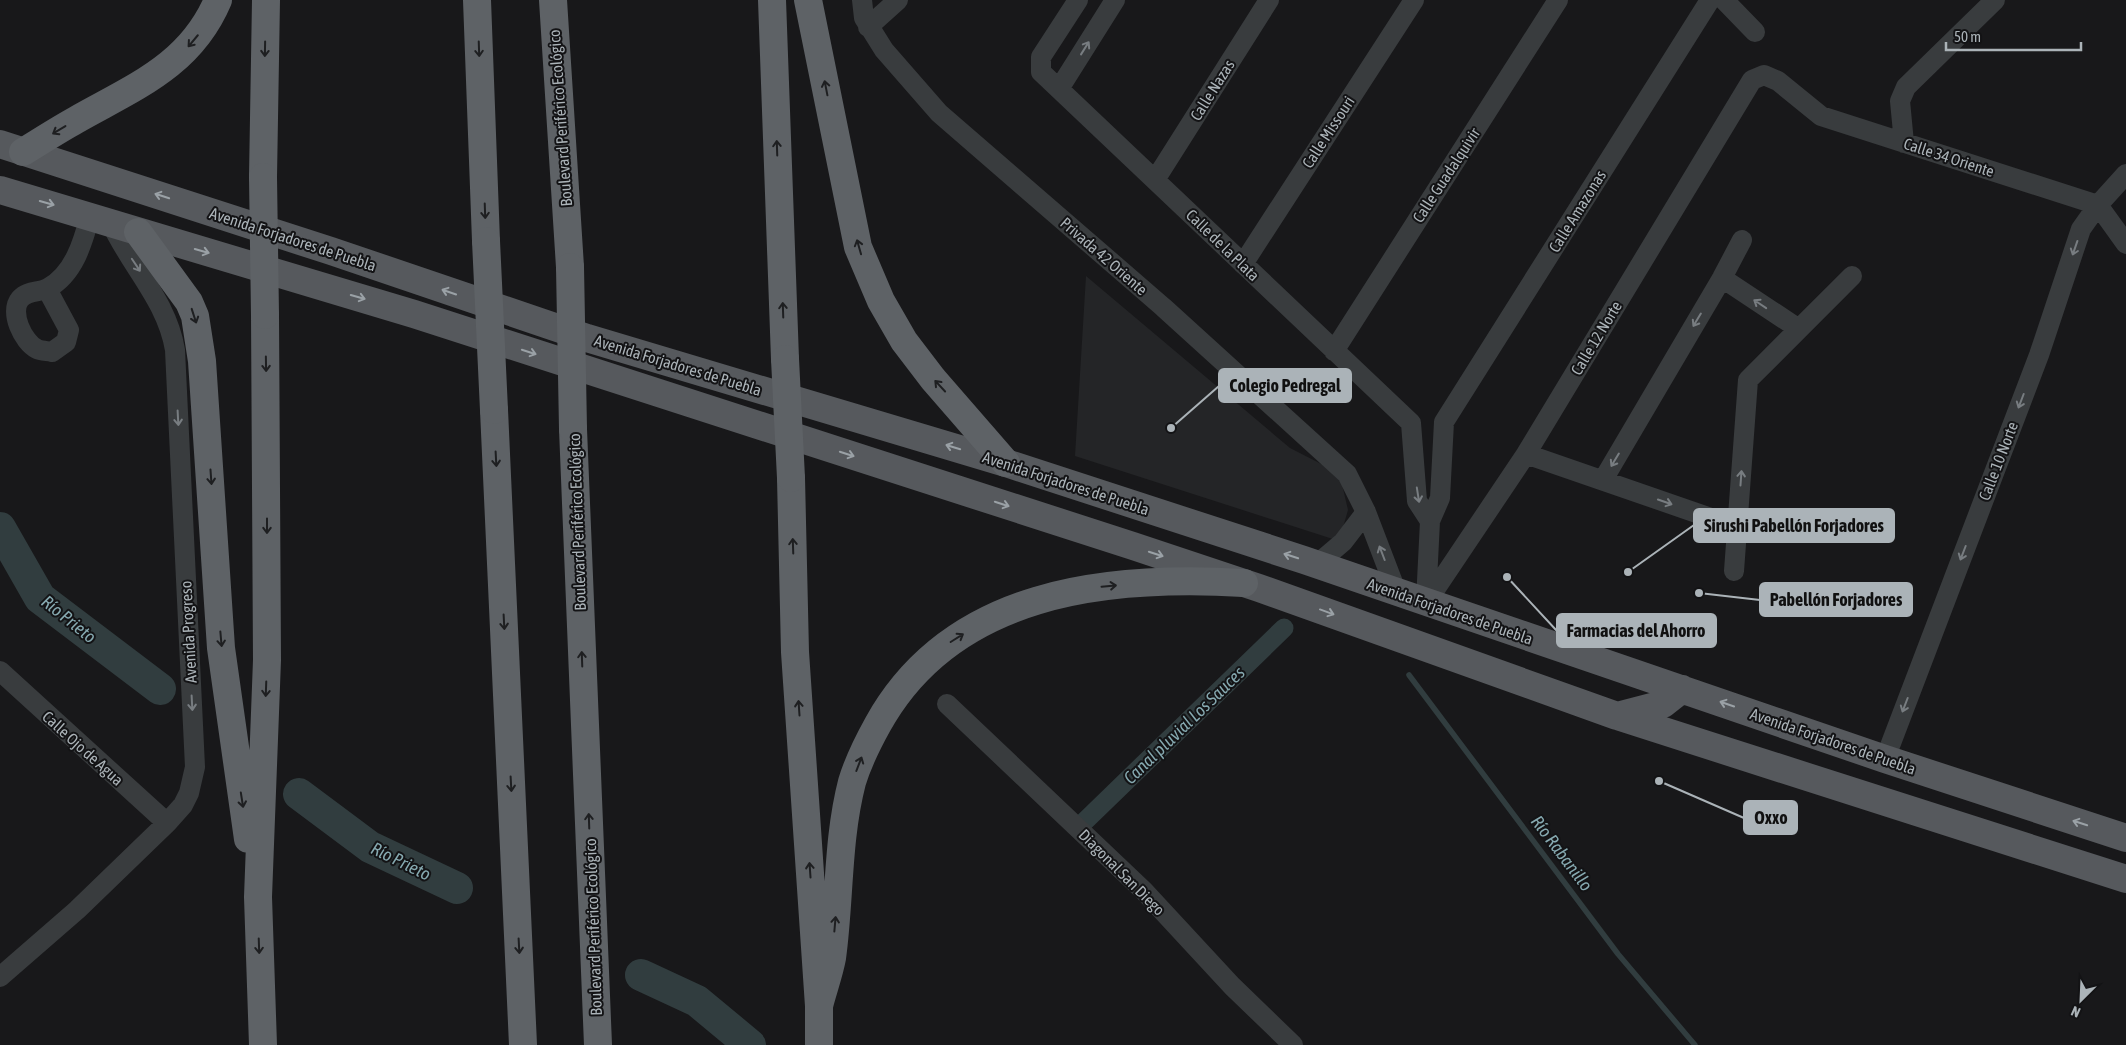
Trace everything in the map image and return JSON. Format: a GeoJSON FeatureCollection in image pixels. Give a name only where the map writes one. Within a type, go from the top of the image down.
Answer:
{"type":"FeatureCollection","features":[{"type":"Feature","properties":{"kind":"highway"},"geometry":{"type":"LineString","coordinates":[[12,148],[76,120],[134,90],[163,70],[192,43],[218,0]]}},
{"type":"Feature","properties":{"kind":"highway"},"geometry":{"type":"LineString","coordinates":[[263,1045],[258,897],[267,660],[263,178],[266,0]]}},
{"type":"Feature","properties":{"kind":"highway"},"geometry":{"type":"LineString","coordinates":[[477,0],[486,241],[523,1045]]}},
{"type":"Feature","properties":{"kind":"highway","name":"Boulevard Periférico Ecológico"},"geometry":{"type":"LineString","coordinates":[[553,0],[570,267],[573,429],[598,1045]]}},
{"type":"Feature","properties":{"kind":"highway"},"geometry":{"type":"LineString","coordinates":[[772,0],[796,652],[819,1006],[819,1045]]}},
{"type":"Feature","properties":{"kind":"highway"},"geometry":{"type":"LineString","coordinates":[[808,0],[858,247],[868,275],[895,327],[913,354],[1006,463]]}},
{"type":"Feature","properties":{"kind":"highway"},"geometry":{"type":"LineString","coordinates":[[138,232],[189,302],[195,316],[203,371],[222,648],[258,897]]}},
{"type":"Feature","properties":{"kind":"highway"},"geometry":{"type":"LineString","coordinates":[[819,1006],[832,960],[842,836],[852,781],[860,760],[882,718],[896,695],[915,672],[953,640],[980,624],[1021,604],[1056,594],[1098,586],[1162,582],[1244,583]]}},
{"type":"Feature","properties":{"kind":"main road","name":"Avenida Forjadores de Puebla"},"geometry":{"type":"LineString","coordinates":[[12,148],[331,251],[587,338],[1006,463],[1316,565],[1885,759],[2122,831]]}},
{"type":"Feature","properties":{"kind":"main road","name":"Avenida Forjadores de Puebla"},"geometry":{"type":"LineString","coordinates":[[0,190],[414,314],[1244,583],[1617,716],[2126,879]]}},
{"type":"Feature","properties":{"kind":"main road"},"geometry":{"type":"LineString","coordinates":[[1617,716],[1663,704],[1682,689]]}},
{"type":"Feature","properties":{"kind":"street"},"geometry":{"type":"LineString","coordinates":[[862,0],[864,18],[868,27],[898,0]]}},
{"type":"Feature","properties":{"kind":"street","name":"Calle de la Plata"},"geometry":{"type":"LineString","coordinates":[[1078,0],[1041,57],[1041,72],[1411,423]]}},
{"type":"Feature","properties":{"kind":"street"},"geometry":{"type":"LineString","coordinates":[[1058,89],[1115,0]]}},
{"type":"Feature","properties":{"kind":"street","name":"Calle Nazas"},"geometry":{"type":"LineString","coordinates":[[1155,180],[1269,0]]}},
{"type":"Feature","properties":{"kind":"street","name":"Calle Missouri"},"geometry":{"type":"LineString","coordinates":[[1243,264],[1414,0]]}},
{"type":"Feature","properties":{"kind":"street","name":"Calle Guadalquivir"},"geometry":{"type":"LineString","coordinates":[[1334,350],[1558,0]]}},
{"type":"Feature","properties":{"kind":"street","name":"Calle Amazonas"},"geometry":{"type":"LineString","coordinates":[[1444,422],[1710,0]]}},
{"type":"Feature","properties":{"kind":"street"},"geometry":{"type":"LineString","coordinates":[[1724,0],[1755,32]]}},
{"type":"Feature","properties":{"kind":"street"},"geometry":{"type":"LineString","coordinates":[[1904,143],[1900,101],[1906,87],[1995,0]]}},
{"type":"Feature","properties":{"kind":"street","name":"Privada 42 Oriente"},"geometry":{"type":"LineString","coordinates":[[868,27],[884,50],[939,113],[1163,307],[1347,474],[1366,512],[1397,593]]}},
{"type":"Feature","properties":{"kind":"street","name":"Calle 34 Oriente"},"geometry":{"type":"LineString","coordinates":[[1764,75],[1778,81],[1821,116],[2098,206]]}},
{"type":"Feature","properties":{"kind":"street","name":"Calle 12 Norte"},"geometry":{"type":"LineString","coordinates":[[1426,603],[1526,454],[1752,80],[1764,75]]}},
{"type":"Feature","properties":{"kind":"street","name":"Calle 10 Norte"},"geometry":{"type":"LineString","coordinates":[[1885,759],[2039,355],[2081,229],[2126,174]]}},
{"type":"Feature","properties":{"kind":"street"},"geometry":{"type":"LineString","coordinates":[[2098,206],[2126,244]]}},
{"type":"Feature","properties":{"kind":"street"},"geometry":{"type":"LineString","coordinates":[[47,289],[60,280],[101,220]]}},
{"type":"Feature","properties":{"kind":"street","name":"Avenida Progreso"},"geometry":{"type":"LineString","coordinates":[[0,977],[77,910],[167,823],[182,805],[189,792],[195,767],[175,350],[172,333],[166,317],[149,285],[119,241],[101,220]]}},
{"type":"Feature","properties":{"kind":"street"},"geometry":{"type":"LineString","coordinates":[[1603,480],[1722,278],[1742,240]]}},
{"type":"Feature","properties":{"kind":"street"},"geometry":{"type":"LineString","coordinates":[[1734,571],[1748,380],[1852,276]]}},
{"type":"Feature","properties":{"kind":"street"},"geometry":{"type":"LineString","coordinates":[[1722,278],[1799,330]]}},
{"type":"Feature","properties":{"kind":"street"},"geometry":{"type":"LineString","coordinates":[[1426,603],[1430,521],[1440,498],[1444,422],[1411,423],[1417,501],[1430,521]]}},
{"type":"Feature","properties":{"kind":"street"},"geometry":{"type":"LineString","coordinates":[[1526,454],[1737,527]]}},
{"type":"Feature","properties":{"kind":"street"},"geometry":{"type":"LineString","coordinates":[[1316,565],[1343,542],[1366,512]]}},
{"type":"Feature","properties":{"kind":"street","name":"Calle Ojo de Agua"},"geometry":{"type":"LineString","coordinates":[[0,671],[167,823]]}},
{"type":"Feature","properties":{"kind":"street","name":"Diagonal San Diego"},"geometry":{"type":"LineString","coordinates":[[947,704],[1144,891],[1232,986],[1293,1045]]}},
{"type":"Feature","properties":{"kind":"shaded area"},"geometry":{"type":"Polygon","coordinates":[[[1086,276],[1290,448],[1333,470],[1341,480],[1348,510],[1339,541],[1075,456],[1086,276]]]}},
{"type":"Feature","properties":{"kind":"waterway","name":"Río Prieto"},"geometry":{"type":"LineString","coordinates":[[0,528],[40,598],[160,689]]}},
{"type":"Feature","properties":{"kind":"waterway","name":"Canal pluvial Los Sauces"},"geometry":{"type":"LineString","coordinates":[[1084,822],[1284,628]]}},
{"type":"Feature","properties":{"kind":"waterway","name":"Río Rabanillo"},"geometry":{"type":"LineString","coordinates":[[1409,675],[1618,954],[1695,1045]]}},
{"type":"Feature","properties":{"kind":"waterway","name":"Río Prieto"},"geometry":{"type":"LineString","coordinates":[[299,794],[370,847],[457,888]]}},
{"type":"Feature","properties":{"kind":"waterway","name":"Río Prieto"},"geometry":{"type":"LineString","coordinates":[[641,975],[697,1001],[750,1045]]}},
{"type":"Feature","properties":{"kind":"place","name":"Colegio Pedregal"},"geometry":{"type":"Point","coordinates":[1171,428]}},
{"type":"Feature","properties":{"kind":"place","name":"Sirushi Pabellón Forjadores"},"geometry":{"type":"Point","coordinates":[1628,572]}},
{"type":"Feature","properties":{"kind":"place","name":"Farmacias del Ahorro"},"geometry":{"type":"Point","coordinates":[1507,577]}},
{"type":"Feature","properties":{"kind":"place","name":"Pabellón Forjadores"},"geometry":{"type":"Point","coordinates":[1699,593]}},
{"type":"Feature","properties":{"kind":"place","name":"Oxxo"},"geometry":{"type":"Point","coordinates":[1659,781]}}]}
